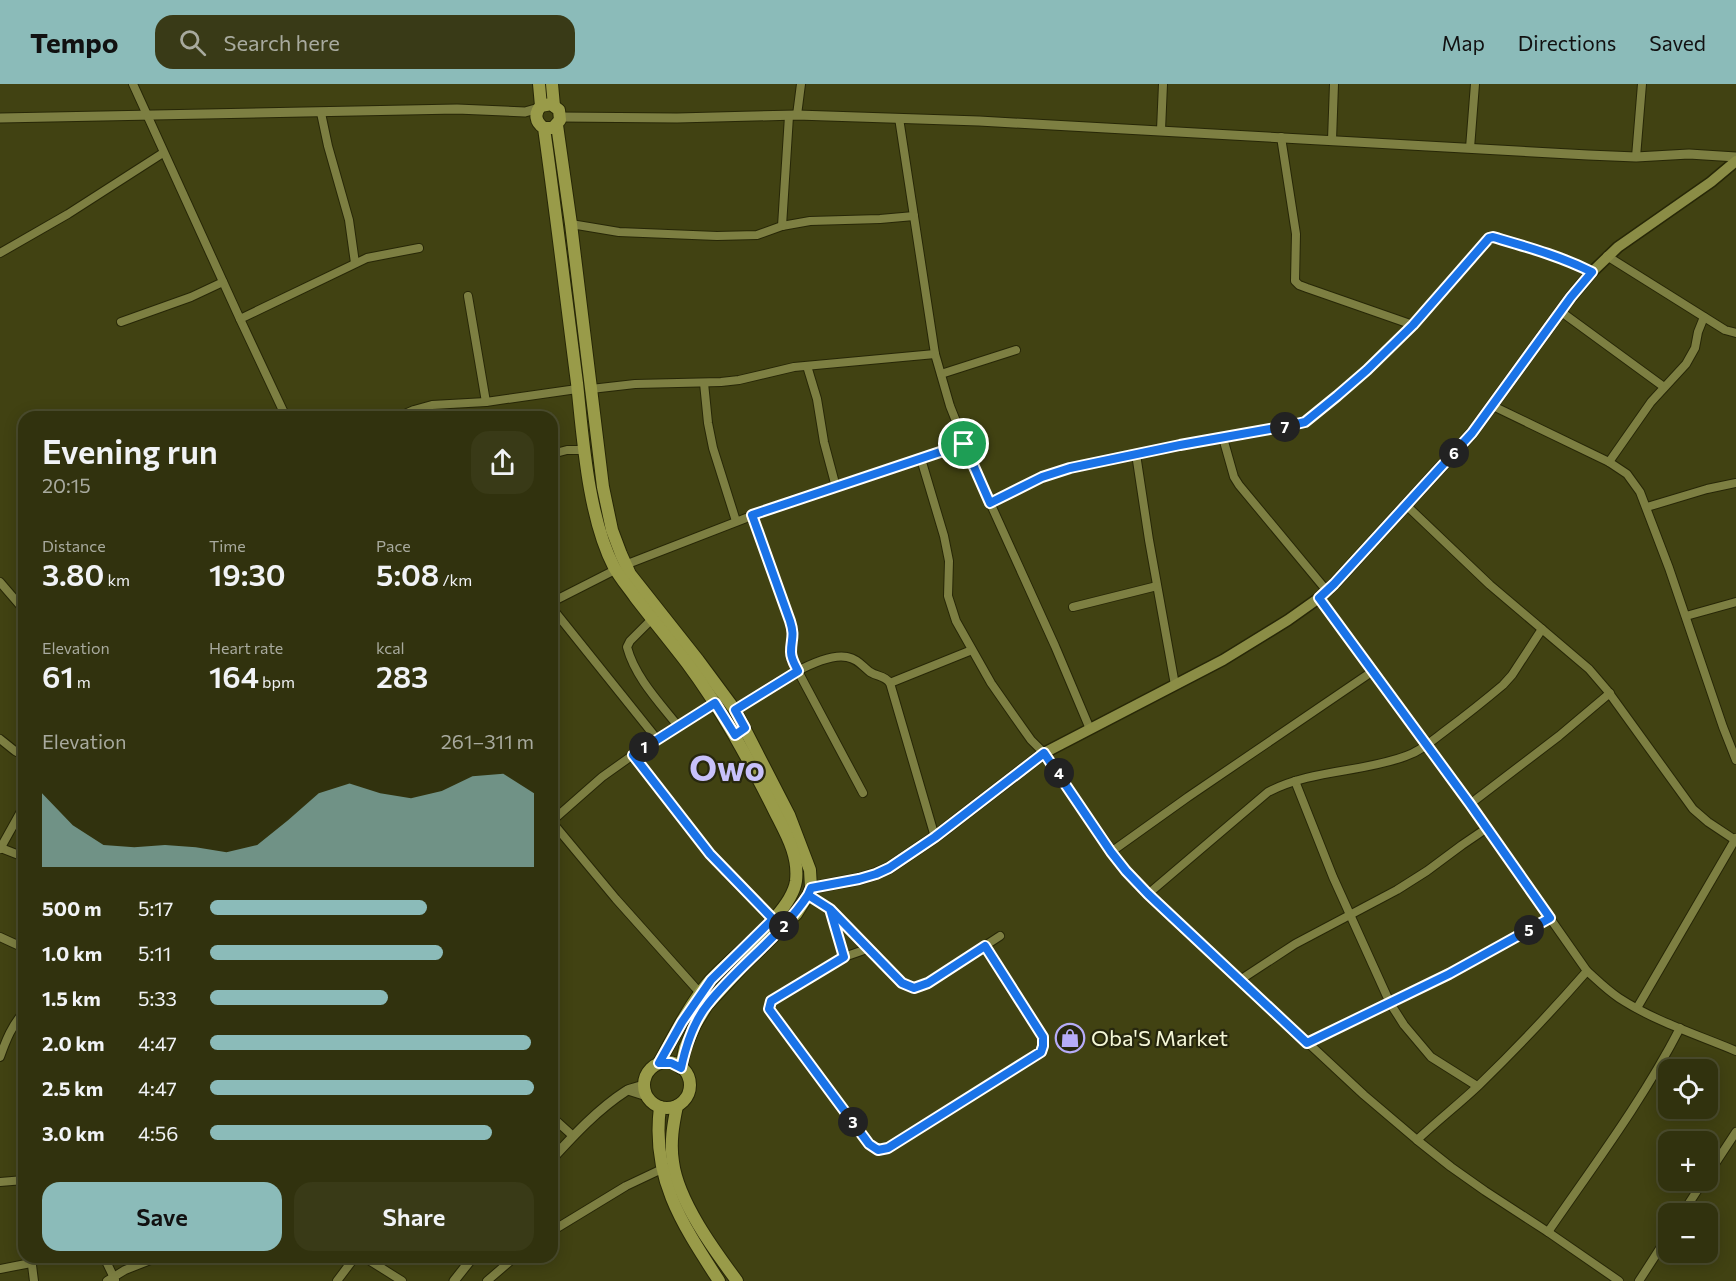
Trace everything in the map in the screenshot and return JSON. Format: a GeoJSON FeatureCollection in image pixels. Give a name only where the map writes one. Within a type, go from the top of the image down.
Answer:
{"type":"FeatureCollection","features":[{"type":"Feature","properties":{"kind":"main road"},"geometry":{"type":"LineString","coordinates":[[539,84],[571,224],[603,487],[620,567],[652,619],[715,703],[740,732],[789,814],[810,870],[810,891],[796,914],[707,1005],[685,1048],[681,1068]]}},
{"type":"Feature","properties":{"kind":"main road"},"geometry":{"type":"LineString","coordinates":[[552,84],[545,113],[553,128],[544,128],[591,491],[606,550],[698,660],[735,710],[740,732],[787,832],[796,859],[793,893],[773,919],[700,993],[659,1063],[646,1074],[645,1091],[654,1105],[671,1108],[677,1106],[685,1099],[690,1088],[688,1077],[681,1068],[671,1063],[659,1063]]}},
{"type":"Feature","properties":{"kind":"main road"},"geometry":{"type":"LineString","coordinates":[[810,891],[876,874],[903,860],[1044,753],[1175,686],[1264,635],[1323,594],[1472,433],[1560,311],[1607,256],[1711,182],[1736,159]]}},
{"type":"Feature","properties":{"kind":"main road"},"geometry":{"type":"LineString","coordinates":[[677,1106],[672,1132],[676,1177],[708,1242],[737,1281]]}},
{"type":"Feature","properties":{"kind":"main road"},"geometry":{"type":"LineString","coordinates":[[660,1107],[657,1127],[662,1169],[680,1218],[719,1281]]}},
{"type":"Feature","properties":{"kind":"street"},"geometry":{"type":"LineString","coordinates":[[133,84],[283,411]]}},
{"type":"Feature","properties":{"kind":"street"},"geometry":{"type":"LineString","coordinates":[[782,226],[793,115],[801,84]]}},
{"type":"Feature","properties":{"kind":"street"},"geometry":{"type":"LineString","coordinates":[[1161,130],[1163,84]]}},
{"type":"Feature","properties":{"kind":"street"},"geometry":{"type":"LineString","coordinates":[[1332,140],[1334,84]]}},
{"type":"Feature","properties":{"kind":"street"},"geometry":{"type":"LineString","coordinates":[[1470,148],[1475,84]]}},
{"type":"Feature","properties":{"kind":"street"},"geometry":{"type":"LineString","coordinates":[[1636,157],[1641,84]]}},
{"type":"Feature","properties":{"kind":"street"},"geometry":{"type":"LineString","coordinates":[[0,118],[457,109],[677,118],[793,115],[1161,130],[1636,157],[1689,154],[1736,159]]}},
{"type":"Feature","properties":{"kind":"street"},"geometry":{"type":"LineString","coordinates":[[321,112],[328,146],[350,220],[355,264]]}},
{"type":"Feature","properties":{"kind":"street"},"geometry":{"type":"LineString","coordinates":[[899,118],[936,354],[950,406],[964,444],[1090,729]]}},
{"type":"Feature","properties":{"kind":"street"},"geometry":{"type":"LineString","coordinates":[[1281,137],[1296,234],[1295,281],[1307,288],[1413,325]]}},
{"type":"Feature","properties":{"kind":"street"},"geometry":{"type":"LineString","coordinates":[[0,253],[69,214],[163,153]]}},
{"type":"Feature","properties":{"kind":"street"},"geometry":{"type":"LineString","coordinates":[[571,224],[619,232],[717,237],[757,235],[782,226],[810,221],[914,216]]}},
{"type":"Feature","properties":{"kind":"street"},"geometry":{"type":"LineString","coordinates":[[990,503],[1042,477],[1070,468],[1305,422],[1367,370],[1413,325],[1489,238],[1493,237],[1545,252],[1592,272]]}},
{"type":"Feature","properties":{"kind":"street"},"geometry":{"type":"LineString","coordinates":[[240,319],[367,258],[419,248]]}},
{"type":"Feature","properties":{"kind":"street"},"geometry":{"type":"LineString","coordinates":[[1607,256],[1725,330],[1736,333]]}},
{"type":"Feature","properties":{"kind":"street"},"geometry":{"type":"LineString","coordinates":[[121,322],[191,297],[223,282]]}},
{"type":"Feature","properties":{"kind":"street"},"geometry":{"type":"LineString","coordinates":[[468,296],[486,402]]}},
{"type":"Feature","properties":{"kind":"street"},"geometry":{"type":"LineString","coordinates":[[1560,311],[1664,387]]}},
{"type":"Feature","properties":{"kind":"street"},"geometry":{"type":"LineString","coordinates":[[1609,462],[1664,387],[1686,364],[1695,348],[1704,317]]}},
{"type":"Feature","properties":{"kind":"street"},"geometry":{"type":"LineString","coordinates":[[941,374],[1016,350]]}},
{"type":"Feature","properties":{"kind":"street"},"geometry":{"type":"LineString","coordinates":[[591,389],[635,384],[739,380],[807,366],[936,354]]}},
{"type":"Feature","properties":{"kind":"street"},"geometry":{"type":"LineString","coordinates":[[807,366],[817,399],[824,442],[836,487]]}},
{"type":"Feature","properties":{"kind":"street"},"geometry":{"type":"LineString","coordinates":[[704,382],[713,447],[736,522]]}},
{"type":"Feature","properties":{"kind":"street"},"geometry":{"type":"LineString","coordinates":[[412,411],[432,405],[486,402],[577,388]]}},
{"type":"Feature","properties":{"kind":"street"},"geometry":{"type":"LineString","coordinates":[[1492,406],[1609,462],[1627,474],[1640,492],[1736,760]]}},
{"type":"Feature","properties":{"kind":"street"},"geometry":{"type":"LineString","coordinates":[[1223,438],[1234,477],[1239,485],[1323,594],[1373,671],[1587,971],[1608,990],[1637,1008],[1736,1051]]}},
{"type":"Feature","properties":{"kind":"street"},"geometry":{"type":"LineString","coordinates":[[558,599],[620,567],[752,515],[964,444]]}},
{"type":"Feature","properties":{"kind":"street"},"geometry":{"type":"LineString","coordinates":[[558,452],[585,450]]}},
{"type":"Feature","properties":{"kind":"street"},"geometry":{"type":"LineString","coordinates":[[1136,454],[1175,686]]}},
{"type":"Feature","properties":{"kind":"street"},"geometry":{"type":"LineString","coordinates":[[921,459],[946,544],[949,561],[948,596],[956,621],[992,683],[1126,871],[1307,1043],[1417,1140],[1468,1179],[1619,1281]]}},
{"type":"Feature","properties":{"kind":"street"},"geometry":{"type":"LineString","coordinates":[[1647,507],[1707,489],[1736,484]]}},
{"type":"Feature","properties":{"kind":"street"},"geometry":{"type":"LineString","coordinates":[[1406,506],[1490,585],[1589,669],[1610,693],[1693,809],[1708,822],[1735,839],[1637,1008]]}},
{"type":"Feature","properties":{"kind":"street"},"geometry":{"type":"LineString","coordinates":[[752,515],[794,633],[790,652],[792,660],[862,793]]}},
{"type":"Feature","properties":{"kind":"street"},"geometry":{"type":"LineString","coordinates":[[0,582],[18,603]]}},
{"type":"Feature","properties":{"kind":"street"},"geometry":{"type":"LineString","coordinates":[[1073,607],[1157,586]]}},
{"type":"Feature","properties":{"kind":"street"},"geometry":{"type":"LineString","coordinates":[[1686,616],[1736,602]]}},
{"type":"Feature","properties":{"kind":"street"},"geometry":{"type":"LineString","coordinates":[[558,615],[657,739]]}},
{"type":"Feature","properties":{"kind":"street"},"geometry":{"type":"LineString","coordinates":[[652,619],[627,647],[634,664],[650,690],[678,726]]}},
{"type":"Feature","properties":{"kind":"street"},"geometry":{"type":"LineString","coordinates":[[1148,894],[1268,792],[1311,776],[1396,759],[1416,752],[1503,685],[1542,629]]}},
{"type":"Feature","properties":{"kind":"street"},"geometry":{"type":"LineString","coordinates":[[890,683],[972,650]]}},
{"type":"Feature","properties":{"kind":"street"},"geometry":{"type":"LineString","coordinates":[[735,710],[821,659],[843,656],[856,660],[874,674],[882,675],[890,683],[935,837]]}},
{"type":"Feature","properties":{"kind":"street"},"geometry":{"type":"LineString","coordinates":[[1111,852],[1373,671]]}},
{"type":"Feature","properties":{"kind":"street"},"geometry":{"type":"LineString","coordinates":[[1470,804],[1559,736],[1610,693]]}},
{"type":"Feature","properties":{"kind":"street"},"geometry":{"type":"LineString","coordinates":[[558,816],[602,777],[715,703]]}},
{"type":"Feature","properties":{"kind":"street"},"geometry":{"type":"LineString","coordinates":[[0,739],[18,752]]}},
{"type":"Feature","properties":{"kind":"street"},"geometry":{"type":"LineString","coordinates":[[633,755],[710,854],[773,919]]}},
{"type":"Feature","properties":{"kind":"street"},"geometry":{"type":"LineString","coordinates":[[1295,781],[1349,914],[1390,1003],[1404,1025],[1431,1057],[1477,1086]]}},
{"type":"Feature","properties":{"kind":"street"},"geometry":{"type":"LineString","coordinates":[[18,816],[0,848],[18,855]]}},
{"type":"Feature","properties":{"kind":"street"},"geometry":{"type":"LineString","coordinates":[[558,828],[616,899],[700,993]]}},
{"type":"Feature","properties":{"kind":"street"},"geometry":{"type":"LineString","coordinates":[[1240,980],[1278,954],[1397,890],[1487,828]]}},
{"type":"Feature","properties":{"kind":"street"},"geometry":{"type":"LineString","coordinates":[[810,891],[902,983],[914,988],[928,983],[1000,936]]}},
{"type":"Feature","properties":{"kind":"street"},"geometry":{"type":"LineString","coordinates":[[830,909],[844,957]]}},
{"type":"Feature","properties":{"kind":"street"},"geometry":{"type":"LineString","coordinates":[[1307,1043],[1449,974],[1550,918]]}},
{"type":"Feature","properties":{"kind":"street"},"geometry":{"type":"LineString","coordinates":[[0,937],[18,945]]}},
{"type":"Feature","properties":{"kind":"street"},"geometry":{"type":"LineString","coordinates":[[867,949],[844,957],[771,1001],[769,1009],[869,1144],[878,1150],[888,1148],[1041,1052],[1043,1037],[985,946]]}},
{"type":"Feature","properties":{"kind":"street"},"geometry":{"type":"LineString","coordinates":[[1417,1140],[1477,1086],[1564,998],[1587,971]]}},
{"type":"Feature","properties":{"kind":"street"},"geometry":{"type":"LineString","coordinates":[[0,1057],[18,1019]]}},
{"type":"Feature","properties":{"kind":"street"},"geometry":{"type":"LineString","coordinates":[[1548,1232],[1645,1090],[1680,1028]]}},
{"type":"Feature","properties":{"kind":"street"},"geometry":{"type":"LineString","coordinates":[[558,1152],[573,1136],[628,1090],[645,1091]]}},
{"type":"Feature","properties":{"kind":"street"},"geometry":{"type":"LineString","coordinates":[[558,1122],[573,1136]]}},
{"type":"Feature","properties":{"kind":"street"},"geometry":{"type":"LineString","coordinates":[[1718,1159],[1736,1132]]}},
{"type":"Feature","properties":{"kind":"street"},"geometry":{"type":"LineString","coordinates":[[558,1227],[626,1186],[662,1169]]}},
{"type":"Feature","properties":{"kind":"street"},"geometry":{"type":"LineString","coordinates":[[0,1182],[18,1180]]}},
{"type":"Feature","properties":{"kind":"street"},"geometry":{"type":"LineString","coordinates":[[1639,1281],[1658,1252]]}},
{"type":"Feature","properties":{"kind":"street"},"geometry":{"type":"LineString","coordinates":[[0,1269],[21,1263]]}},
{"type":"Feature","properties":{"kind":"street"},"geometry":{"type":"LineString","coordinates":[[31,1263],[33,1281]]}},
{"type":"Feature","properties":{"kind":"street"},"geometry":{"type":"LineString","coordinates":[[106,1263],[112,1280],[125,1270],[143,1263]]}},
{"type":"Feature","properties":{"kind":"street"},"geometry":{"type":"LineString","coordinates":[[337,1281],[350,1263]]}},
{"type":"Feature","properties":{"kind":"street"},"geometry":{"type":"LineString","coordinates":[[374,1263],[402,1281]]}},
{"type":"Feature","properties":{"kind":"street"},"geometry":{"type":"LineString","coordinates":[[454,1281],[468,1263]]}},
{"type":"Feature","properties":{"kind":"street"},"geometry":{"type":"LineString","coordinates":[[487,1281],[508,1263]]}},
{"type":"Feature","properties":{"kind":"place","name":"Oba'S Market"},"geometry":{"type":"Point","coordinates":[1070,1038]}},
{"type":"Feature","properties":{"kind":"district","name":"Owo"},"geometry":{"type":"Point","coordinates":[727,769]}},
{"type":"Feature","properties":{"kind":"route"},"geometry":{"type":"LineString","coordinates":[[964,444],[752,515],[794,633],[790,652],[798,671],[735,710],[745,728],[735,735],[715,703],[633,755],[710,854],[773,919],[700,993],[659,1063],[671,1063],[681,1068],[685,1048],[707,1005],[796,914],[808,895],[830,909],[902,983],[914,988],[928,983],[985,946],[1043,1037],[1041,1052],[888,1148],[878,1150],[869,1144],[769,1009],[771,1001],[844,957],[830,909],[808,895],[811,888],[876,874],[903,860],[1044,753],[1126,871],[1307,1043],[1449,974],[1550,918],[1470,804],[1319,598],[1472,433],[1571,297],[1592,272],[1545,252],[1493,237],[1485,240],[1413,325],[1367,370],[1305,422],[1070,468],[1042,477],[990,503],[964,444]]}}]}
